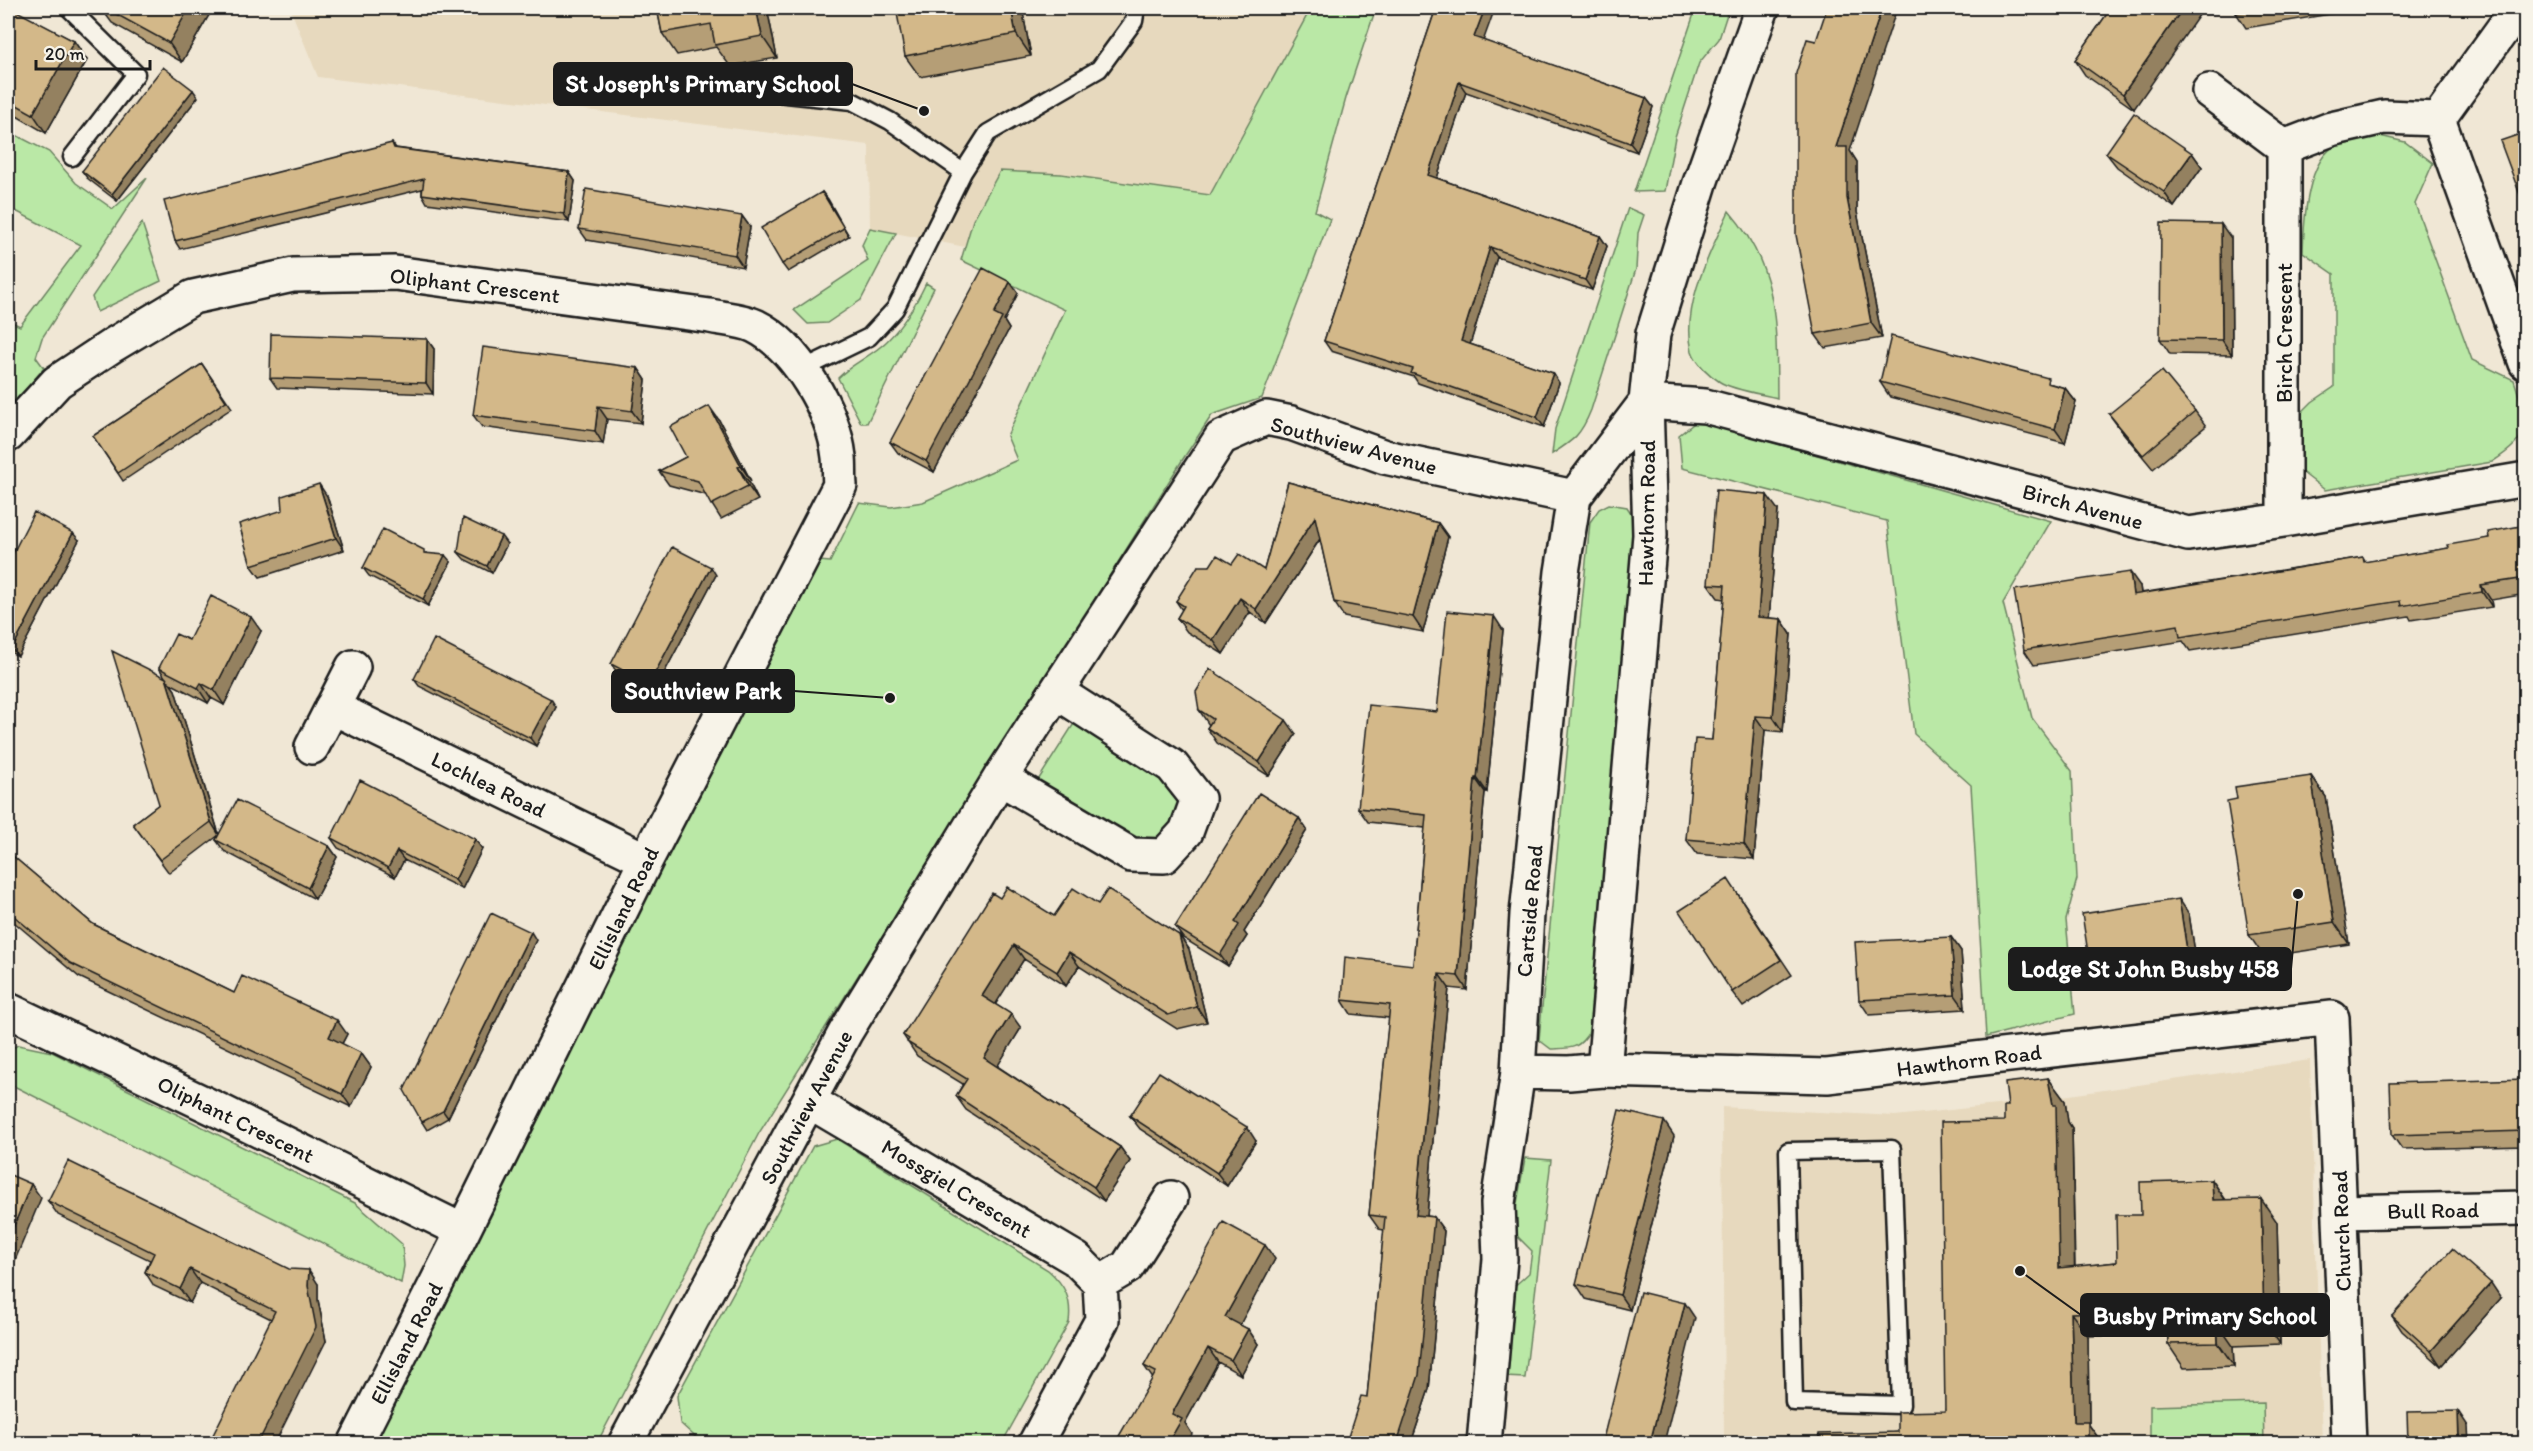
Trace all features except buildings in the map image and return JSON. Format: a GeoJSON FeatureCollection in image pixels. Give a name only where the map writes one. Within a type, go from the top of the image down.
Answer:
{"type":"FeatureCollection","features":[{"type":"Feature","properties":{"kind":"street","name":"Hawthorn Road"},"geometry":{"type":"LineString","coordinates":[[1604,1070],[1650,534],[1646,402],[1653,334],[1700,183],[1762,8]]}},
{"type":"Feature","properties":{"kind":"street"},"geometry":{"type":"LineString","coordinates":[[2438,119],[2518,8]]}},
{"type":"Feature","properties":{"kind":"street"},"geometry":{"type":"LineString","coordinates":[[2209,91],[2284,147],[2331,129],[2384,117],[2438,119]]}},
{"type":"Feature","properties":{"kind":"street"},"geometry":{"type":"LineString","coordinates":[[2438,119],[2526,363]]}},
{"type":"Feature","properties":{"kind":"street","name":"Birch Crescent"},"geometry":{"type":"LineString","coordinates":[[2284,147],[2284,520]]}},
{"type":"Feature","properties":{"kind":"street","name":"Oliphant Crescent"},"geometry":{"type":"LineString","coordinates":[[8,435],[57,382],[193,297],[293,275],[395,273],[710,316],[754,325],[780,342],[803,369]]}},
{"type":"Feature","properties":{"kind":"street","name":"Ellisland Road"},"geometry":{"type":"LineString","coordinates":[[355,1443],[464,1231],[646,860],[840,485],[839,456],[828,419],[803,369]]}},
{"type":"Feature","properties":{"kind":"street","name":"Cartside Road"},"geometry":{"type":"LineString","coordinates":[[1484,1443],[1500,1259],[1498,1203],[1518,1072],[1527,914],[1562,572],[1574,497],[1646,402]]}},
{"type":"Feature","properties":{"kind":"street","name":"Birch Avenue"},"geometry":{"type":"LineString","coordinates":[[1646,402],[1705,406],[2188,534],[2526,479]]}},
{"type":"Feature","properties":{"kind":"street","name":"Southview Avenue"},"geometry":{"type":"LineString","coordinates":[[626,1443],[845,1033],[1000,778],[1221,438],[1266,418],[1291,423],[1385,456],[1574,497]]}},
{"type":"Feature","properties":{"kind":"street"},"geometry":{"type":"LineString","coordinates":[[312,747],[353,667]]}},
{"type":"Feature","properties":{"kind":"street"},"geometry":{"type":"LineString","coordinates":[[1000,778],[1131,855],[1164,856],[1186,832],[1198,799],[1172,766],[1057,692]]}},
{"type":"Feature","properties":{"kind":"street","name":"Lochlea Road"},"geometry":{"type":"LineString","coordinates":[[332,707],[646,860]]}},
{"type":"Feature","properties":{"kind":"street","name":"Oliphant Crescent"},"geometry":{"type":"LineString","coordinates":[[8,1010],[464,1231]]}},
{"type":"Feature","properties":{"kind":"street","name":"Hawthorn Road"},"geometry":{"type":"LineString","coordinates":[[1518,1072],[1569,1073],[1604,1070],[1827,1076],[2332,1018]]}},
{"type":"Feature","properties":{"kind":"street","name":"Church Road"},"geometry":{"type":"LineString","coordinates":[[2332,1018],[2349,1443]]}},
{"type":"Feature","properties":{"kind":"street","name":"Mossgiel Crescent"},"geometry":{"type":"LineString","coordinates":[[810,1101],[1076,1259],[1100,1283]]}},
{"type":"Feature","properties":{"kind":"street"},"geometry":{"type":"LineString","coordinates":[[1035,1443],[1102,1320],[1100,1283],[1127,1267],[1171,1198]]}},
{"type":"Feature","properties":{"kind":"street","name":"Bull Road"},"geometry":{"type":"LineString","coordinates":[[2341,1212],[2526,1208]]}},
{"type":"Feature","properties":{"kind":"lane"},"geometry":{"type":"LineString","coordinates":[[69,8],[136,74],[72,157]]}},
{"type":"Feature","properties":{"kind":"lane"},"geometry":{"type":"LineString","coordinates":[[803,369],[868,337],[895,309],[963,172],[988,133],[1099,69],[1134,21],[1136,8]]}},
{"type":"Feature","properties":{"kind":"lane"},"geometry":{"type":"LineString","coordinates":[[693,84],[852,101],[890,121],[963,172]]}},
{"type":"Feature","properties":{"kind":"lane"},"geometry":{"type":"LineString","coordinates":[[1892,1149],[1900,1405],[1794,1402],[1788,1151],[1892,1149]]}},
{"type":"Feature","properties":{"kind":"shaded area"},"geometry":{"type":"Polygon","coordinates":[[[290,8],[1311,8],[1210,195],[1061,174],[1000,171],[973,220],[965,247],[870,228],[869,145],[318,77],[290,8]]]}},
{"type":"Feature","properties":{"kind":"shaded area"},"geometry":{"type":"Polygon","coordinates":[[[2310,1060],[2322,1443],[1724,1443],[1722,1107],[1895,1116],[2015,1103],[2310,1060]]]}},
{"type":"Feature","properties":{"kind":"green space"},"geometry":{"type":"Polygon","coordinates":[[[1311,8],[1376,8],[1346,98],[1315,211],[1330,219],[1262,398],[1212,415],[1183,459],[759,1133],[597,1443],[374,1444],[664,859],[819,561],[830,562],[859,503],[891,507],[923,502],[1017,460],[1007,436],[1065,310],[961,260],[973,220],[1000,171],[1061,174],[1210,195],[1311,8]]]}},
{"type":"Feature","properties":{"kind":"green space"},"geometry":{"type":"Polygon","coordinates":[[[1696,8],[1729,8],[1719,39],[1699,63],[1675,137],[1665,191],[1634,192],[1696,8]]]}},
{"type":"Feature","properties":{"kind":"green space"},"geometry":{"type":"Polygon","coordinates":[[[8,131],[49,152],[76,183],[113,209],[147,178],[42,338],[36,357],[44,368],[8,410],[8,333],[12,322],[20,326],[81,245],[8,207],[8,131]]]}},
{"type":"Feature","properties":{"kind":"green space"},"geometry":{"type":"Polygon","coordinates":[[[2380,136],[2405,142],[2433,163],[2415,204],[2472,360],[2514,380],[2522,408],[2524,428],[2515,444],[2492,462],[2325,490],[2299,470],[2300,414],[2312,402],[2334,387],[2334,274],[2303,252],[2306,208],[2313,177],[2327,152],[2342,142],[2380,136]]]}},
{"type":"Feature","properties":{"kind":"green space"},"geometry":{"type":"Polygon","coordinates":[[[1628,208],[1644,215],[1638,233],[1636,269],[1591,410],[1576,436],[1552,454],[1555,429],[1628,208]]]}},
{"type":"Feature","properties":{"kind":"green space"},"geometry":{"type":"Polygon","coordinates":[[[1729,211],[1746,233],[1758,255],[1772,299],[1775,322],[1777,398],[1740,390],[1720,382],[1703,368],[1692,351],[1690,334],[1694,297],[1706,261],[1729,211]]]}},
{"type":"Feature","properties":{"kind":"green space"},"geometry":{"type":"Polygon","coordinates":[[[142,223],[161,281],[97,312],[92,297],[142,223]]]}},
{"type":"Feature","properties":{"kind":"green space"},"geometry":{"type":"Polygon","coordinates":[[[870,228],[896,233],[861,300],[827,323],[808,324],[794,310],[868,261],[862,245],[870,228]]]}},
{"type":"Feature","properties":{"kind":"green space"},"geometry":{"type":"Polygon","coordinates":[[[926,283],[934,288],[867,423],[861,423],[838,378],[893,335],[909,314],[926,283]]]}},
{"type":"Feature","properties":{"kind":"green space"},"geometry":{"type":"Polygon","coordinates":[[[1697,421],[2051,521],[2003,603],[2032,718],[2072,771],[2077,879],[2066,920],[2075,1014],[1986,1037],[1971,785],[1914,734],[1887,521],[1682,468],[1679,435],[1697,421]]]}},
{"type":"Feature","properties":{"kind":"green space"},"geometry":{"type":"Polygon","coordinates":[[[1609,504],[1627,507],[1637,522],[1589,1032],[1581,1042],[1573,1047],[1551,1049],[1539,1040],[1590,522],[1599,509],[1609,504]]]}},
{"type":"Feature","properties":{"kind":"green space"},"geometry":{"type":"Polygon","coordinates":[[[1075,722],[1168,776],[1181,800],[1174,830],[1150,840],[1126,838],[1035,785],[1075,722]]]}},
{"type":"Feature","properties":{"kind":"green space"},"geometry":{"type":"Polygon","coordinates":[[[18,1045],[52,1052],[355,1203],[402,1244],[404,1266],[401,1283],[8,1083],[8,1050],[18,1045]]]}},
{"type":"Feature","properties":{"kind":"green space"},"geometry":{"type":"Polygon","coordinates":[[[837,1139],[1048,1270],[1063,1287],[1068,1299],[1069,1322],[1002,1443],[702,1443],[680,1423],[677,1396],[813,1146],[837,1139]]]}},
{"type":"Feature","properties":{"kind":"green space"},"geometry":{"type":"Polygon","coordinates":[[[1525,1158],[1551,1160],[1525,1378],[1504,1377],[1510,1290],[1529,1273],[1532,1251],[1512,1231],[1525,1158]]]}},
{"type":"Feature","properties":{"kind":"green space"},"geometry":{"type":"Polygon","coordinates":[[[2263,1403],[2264,1443],[2150,1443],[2150,1406],[2263,1403]]]}},
{"type":"Feature","properties":{"kind":"place","name":"St Joseph's Primary School"},"geometry":{"type":"Point","coordinates":[924,111]}},
{"type":"Feature","properties":{"kind":"place","name":"Southview Park"},"geometry":{"type":"Point","coordinates":[890,698]}},
{"type":"Feature","properties":{"kind":"place","name":"Lodge St John Busby 458"},"geometry":{"type":"Point","coordinates":[2298,894]}},
{"type":"Feature","properties":{"kind":"place","name":"Busby Primary School"},"geometry":{"type":"Point","coordinates":[2020,1271]}}]}
